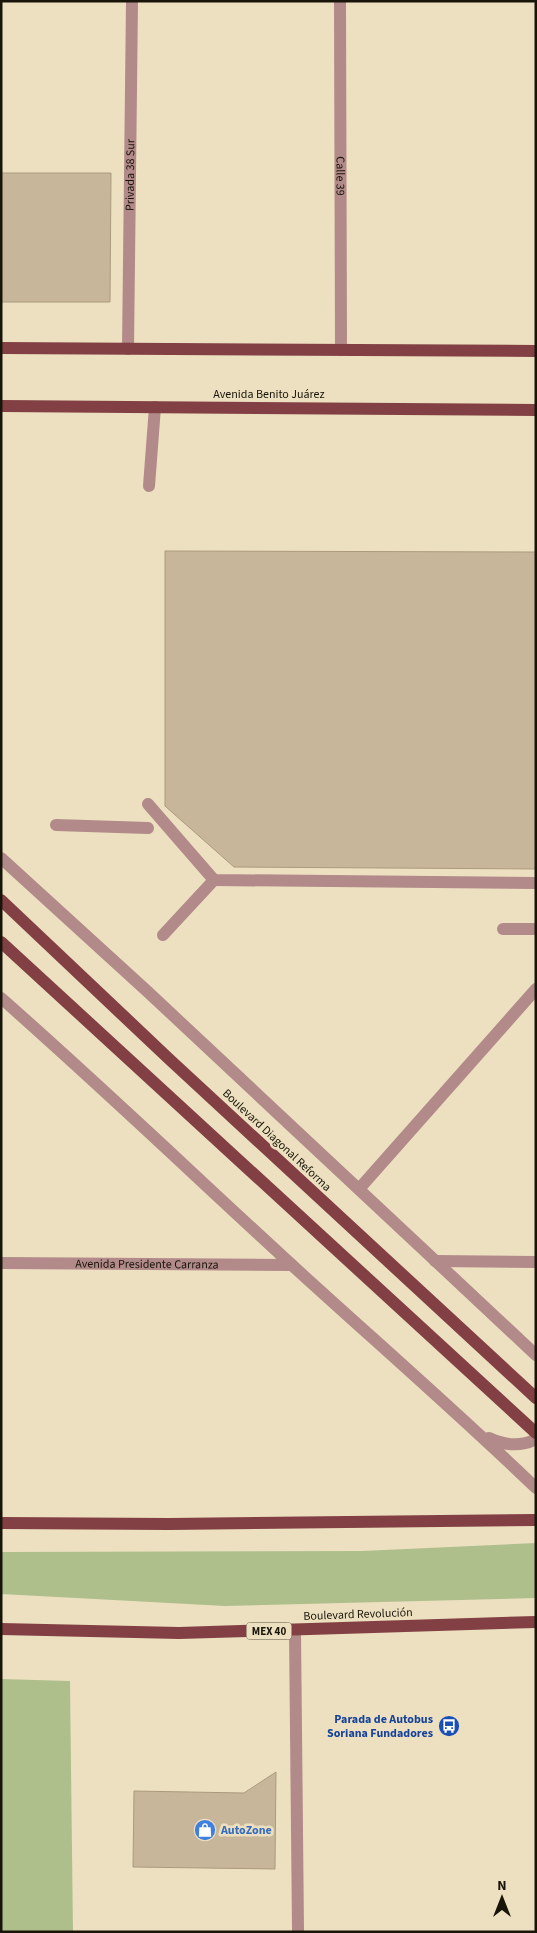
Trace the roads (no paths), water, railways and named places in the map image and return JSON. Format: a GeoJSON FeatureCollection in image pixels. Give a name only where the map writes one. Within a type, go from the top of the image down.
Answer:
{"type":"FeatureCollection","features":[{"type":"Feature","properties":{"kind":"main road"},"geometry":{"type":"LineString","coordinates":[[1,348],[536,351]]}},
{"type":"Feature","properties":{"kind":"main road","name":"Avenida Benito Juárez"},"geometry":{"type":"LineString","coordinates":[[1,406],[536,410]]}},
{"type":"Feature","properties":{"kind":"main road","name":"Boulevard Diagonal Reforma"},"geometry":{"type":"LineString","coordinates":[[1,900],[168,1058],[536,1398]]}},
{"type":"Feature","properties":{"kind":"main road"},"geometry":{"type":"LineString","coordinates":[[1,942],[536,1433]]}},
{"type":"Feature","properties":{"kind":"main road"},"geometry":{"type":"LineString","coordinates":[[1,1522],[169,1524],[536,1520]]}},
{"type":"Feature","properties":{"kind":"main road","name":"Boulevard Revolución"},"geometry":{"type":"LineString","coordinates":[[1,1629],[179,1633],[536,1622]]}},
{"type":"Feature","properties":{"kind":"street","name":"Privada 38 Sur"},"geometry":{"type":"LineString","coordinates":[[128,349],[132,1]]}},
{"type":"Feature","properties":{"kind":"street","name":"Calle 39"},"geometry":{"type":"LineString","coordinates":[[340,1],[341,350]]}},
{"type":"Feature","properties":{"kind":"street"},"geometry":{"type":"LineString","coordinates":[[149,486],[155,407]]}},
{"type":"Feature","properties":{"kind":"street"},"geometry":{"type":"LineString","coordinates":[[148,804],[214,880]]}},
{"type":"Feature","properties":{"kind":"street"},"geometry":{"type":"LineString","coordinates":[[56,825],[148,828]]}},
{"type":"Feature","properties":{"kind":"street"},"geometry":{"type":"LineString","coordinates":[[1,858],[536,1355]]}},
{"type":"Feature","properties":{"kind":"street"},"geometry":{"type":"LineString","coordinates":[[162,935],[214,880],[536,883]]}},
{"type":"Feature","properties":{"kind":"street"},"geometry":{"type":"LineString","coordinates":[[504,929],[536,929]]}},
{"type":"Feature","properties":{"kind":"street"},"geometry":{"type":"LineString","coordinates":[[359,1189],[536,989]]}},
{"type":"Feature","properties":{"kind":"street"},"geometry":{"type":"LineString","coordinates":[[1,998],[83,1070],[292,1265],[478,1432],[536,1488]]}},
{"type":"Feature","properties":{"kind":"street"},"geometry":{"type":"LineString","coordinates":[[435,1261],[536,1262]]}},
{"type":"Feature","properties":{"kind":"street","name":"Avenida Presidente Carranza"},"geometry":{"type":"LineString","coordinates":[[1,1263],[292,1265]]}},
{"type":"Feature","properties":{"kind":"street"},"geometry":{"type":"LineString","coordinates":[[478,1432],[501,1444],[527,1444],[536,1440]]}},
{"type":"Feature","properties":{"kind":"street"},"geometry":{"type":"LineString","coordinates":[[295,1630],[298,1930]]}},
{"type":"Feature","properties":{"kind":"place","name":"Parada de Autobus Soriana Fundadores"},"geometry":{"type":"Point","coordinates":[449,1726]}},
{"type":"Feature","properties":{"kind":"place","name":"AutoZone"},"geometry":{"type":"Point","coordinates":[205,1830]}}]}
